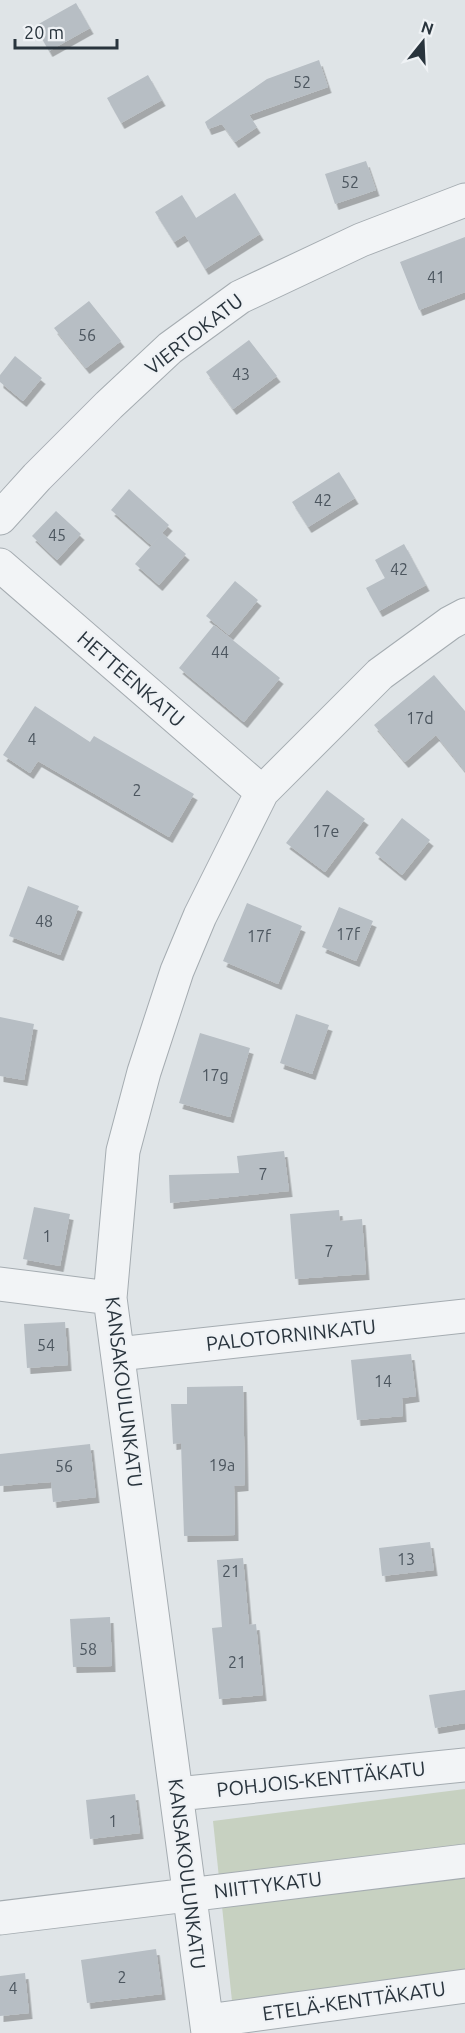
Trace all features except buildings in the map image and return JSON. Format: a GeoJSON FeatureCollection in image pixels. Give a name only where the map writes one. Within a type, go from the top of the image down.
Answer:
{"type":"FeatureCollection","features":[{"type":"Feature","properties":{"kind":"street","name":"VIERTOKATU"},"geometry":{"type":"LineString","coordinates":[[0,518],[45,469],[170,348],[240,297],[361,240],[465,200]]}},
{"type":"Feature","properties":{"kind":"street","name":"HETTEENKATU"},"geometry":{"type":"LineString","coordinates":[[0,566],[262,792]]}},
{"type":"Feature","properties":{"kind":"street","name":"KANSAKOULUNKATU"},"geometry":{"type":"LineString","coordinates":[[208,2027],[110,1298],[123,1151],[144,1072],[177,971],[200,916],[262,792],[380,674],[450,623],[465,615]]}},
{"type":"Feature","properties":{"kind":"street"},"geometry":{"type":"LineString","coordinates":[[0,1284],[110,1298]]}},
{"type":"Feature","properties":{"kind":"street","name":"PALOTORNINKATU"},"geometry":{"type":"LineString","coordinates":[[118,1354],[465,1316]]}},
{"type":"Feature","properties":{"kind":"street","name":"POHJOIS-KENTTÄKATU"},"geometry":{"type":"LineString","coordinates":[[177,1794],[465,1764]]}},
{"type":"Feature","properties":{"kind":"street","name":"NIITTYKATU"},"geometry":{"type":"LineString","coordinates":[[0,1918],[465,1861]]}},
{"type":"Feature","properties":{"kind":"street","name":"ETELÄ-KENTTÄKATU"},"geometry":{"type":"LineString","coordinates":[[208,2027],[465,1986]]}},
{"type":"Feature","properties":{"kind":"green space"},"geometry":{"type":"Polygon","coordinates":[[[465,1789],[465,1970],[232,2001],[213,1821],[465,1789]]]}}]}
